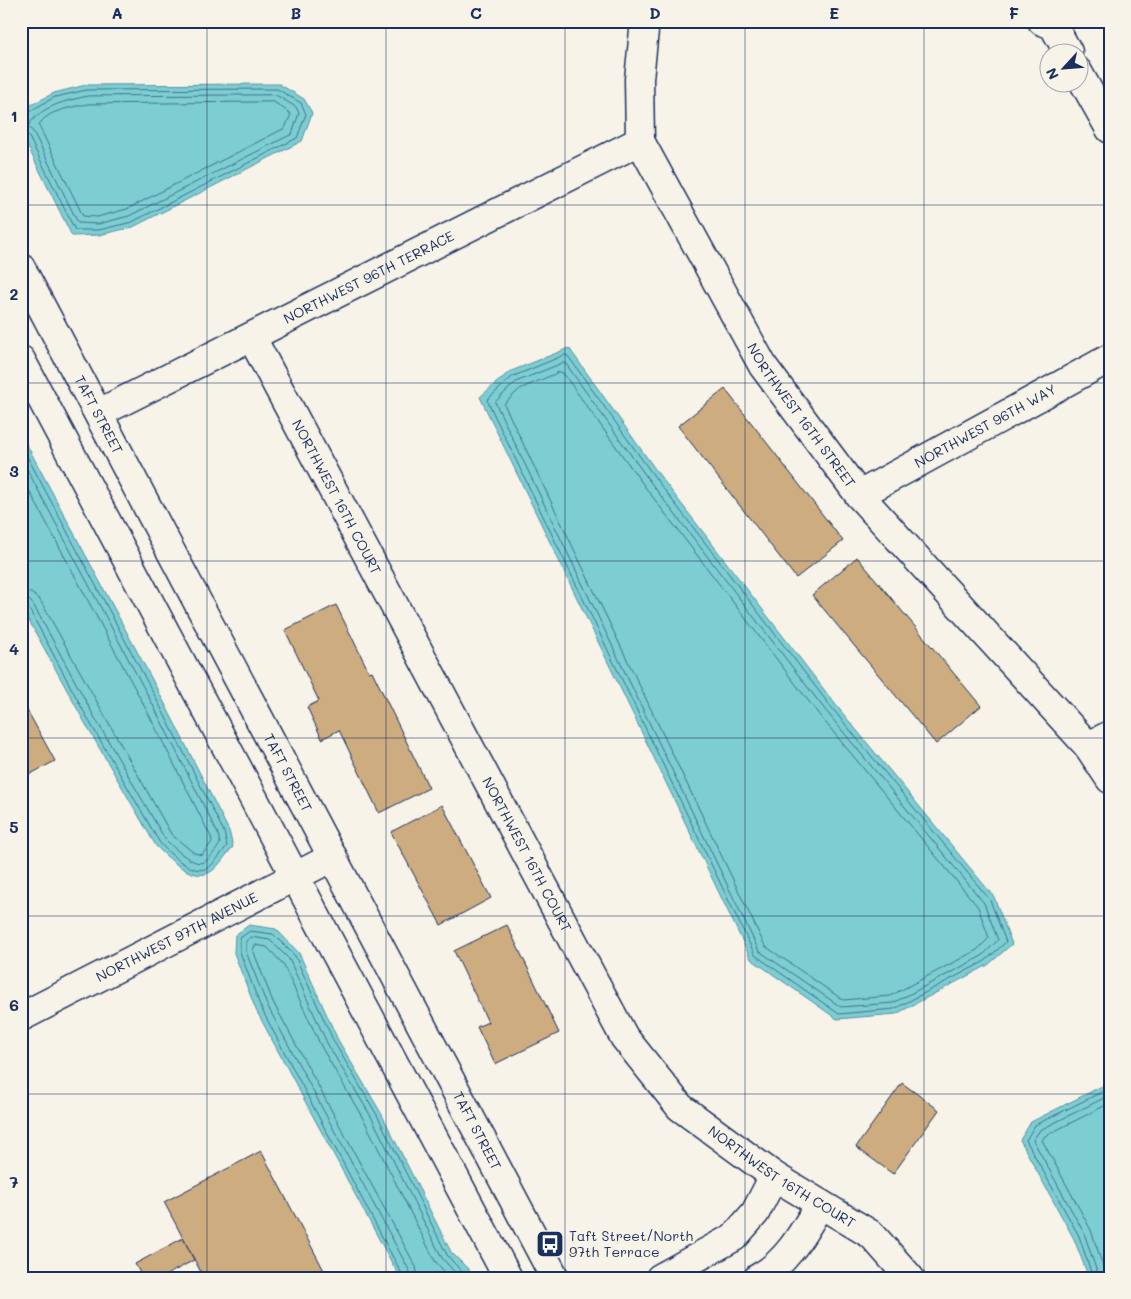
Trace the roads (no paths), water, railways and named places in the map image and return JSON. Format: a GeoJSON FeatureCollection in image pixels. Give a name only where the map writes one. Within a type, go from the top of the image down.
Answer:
{"type":"FeatureCollection","features":[{"type":"Feature","properties":{"kind":"street","name":"NORTHWEST 16TH STREET"},"geometry":{"type":"LineString","coordinates":[[645,21],[639,78],[640,141],[763,366],[859,494],[1099,740],[1110,779]]}},
{"type":"Feature","properties":{"kind":"street"},"geometry":{"type":"LineString","coordinates":[[1042,21],[1053,26],[1062,42]]}},
{"type":"Feature","properties":{"kind":"street"},"geometry":{"type":"LineString","coordinates":[[1088,90],[1110,129]]}},
{"type":"Feature","properties":{"kind":"street","name":"NORTHWEST 96TH TERRACE"},"geometry":{"type":"LineString","coordinates":[[99,413],[252,338],[640,141]]}},
{"type":"Feature","properties":{"kind":"street","name":"TAFT STREET"},"geometry":{"type":"LineString","coordinates":[[21,268],[555,1278]]}},
{"type":"Feature","properties":{"kind":"street","name":"NORTHWEST 16TH COURT"},"geometry":{"type":"LineString","coordinates":[[252,338],[624,1037],[680,1107],[774,1176],[872,1235],[910,1278]]}},
{"type":"Feature","properties":{"kind":"street","name":"NORTHWEST 96TH WAY"},"geometry":{"type":"LineString","coordinates":[[859,494],[1110,358]]}},
{"type":"Feature","properties":{"kind":"street"},"geometry":{"type":"LineString","coordinates":[[21,360],[508,1278]]}},
{"type":"Feature","properties":{"kind":"street","name":"NORTHWEST 97TH AVENUE"},"geometry":{"type":"LineString","coordinates":[[21,1018],[333,857]]}},
{"type":"Feature","properties":{"kind":"street"},"geometry":{"type":"LineString","coordinates":[[660,1278],[734,1237],[755,1213],[774,1176]]}},
{"type":"Feature","properties":{"kind":"street"},"geometry":{"type":"LineString","coordinates":[[758,1278],[770,1271],[797,1242],[820,1204]]}},
{"type":"Feature","properties":{"kind":"water"},"geometry":{"type":"Polygon","coordinates":[[[279,84],[304,99],[312,113],[302,141],[133,227],[99,235],[72,236],[21,133],[25,108],[54,93],[86,85],[279,84]]]}},
{"type":"Feature","properties":{"kind":"water"},"geometry":{"type":"Polygon","coordinates":[[[569,348],[660,476],[835,704],[994,897],[1012,944],[988,965],[896,1014],[837,1019],[751,959],[480,397],[509,372],[569,348]]]}},
{"type":"Feature","properties":{"kind":"water"},"geometry":{"type":"Polygon","coordinates":[[[21,434],[164,702],[229,831],[233,847],[215,869],[205,874],[197,874],[182,868],[156,846],[85,723],[21,606],[21,434]]]}},
{"type":"Feature","properties":{"kind":"water"},"geometry":{"type":"Polygon","coordinates":[[[249,925],[276,929],[299,953],[338,1040],[381,1113],[451,1252],[468,1269],[473,1278],[400,1278],[256,1010],[234,953],[235,935],[249,925]]]}},
{"type":"Feature","properties":{"kind":"water"},"geometry":{"type":"Polygon","coordinates":[[[1110,1082],[1110,1278],[1089,1278],[1074,1239],[1020,1140],[1031,1122],[1110,1082]]]}},
{"type":"Feature","properties":{"kind":"place","name":"Taft Street/North 97th Terrace"},"geometry":{"type":"Point","coordinates":[550,1244]}}]}
